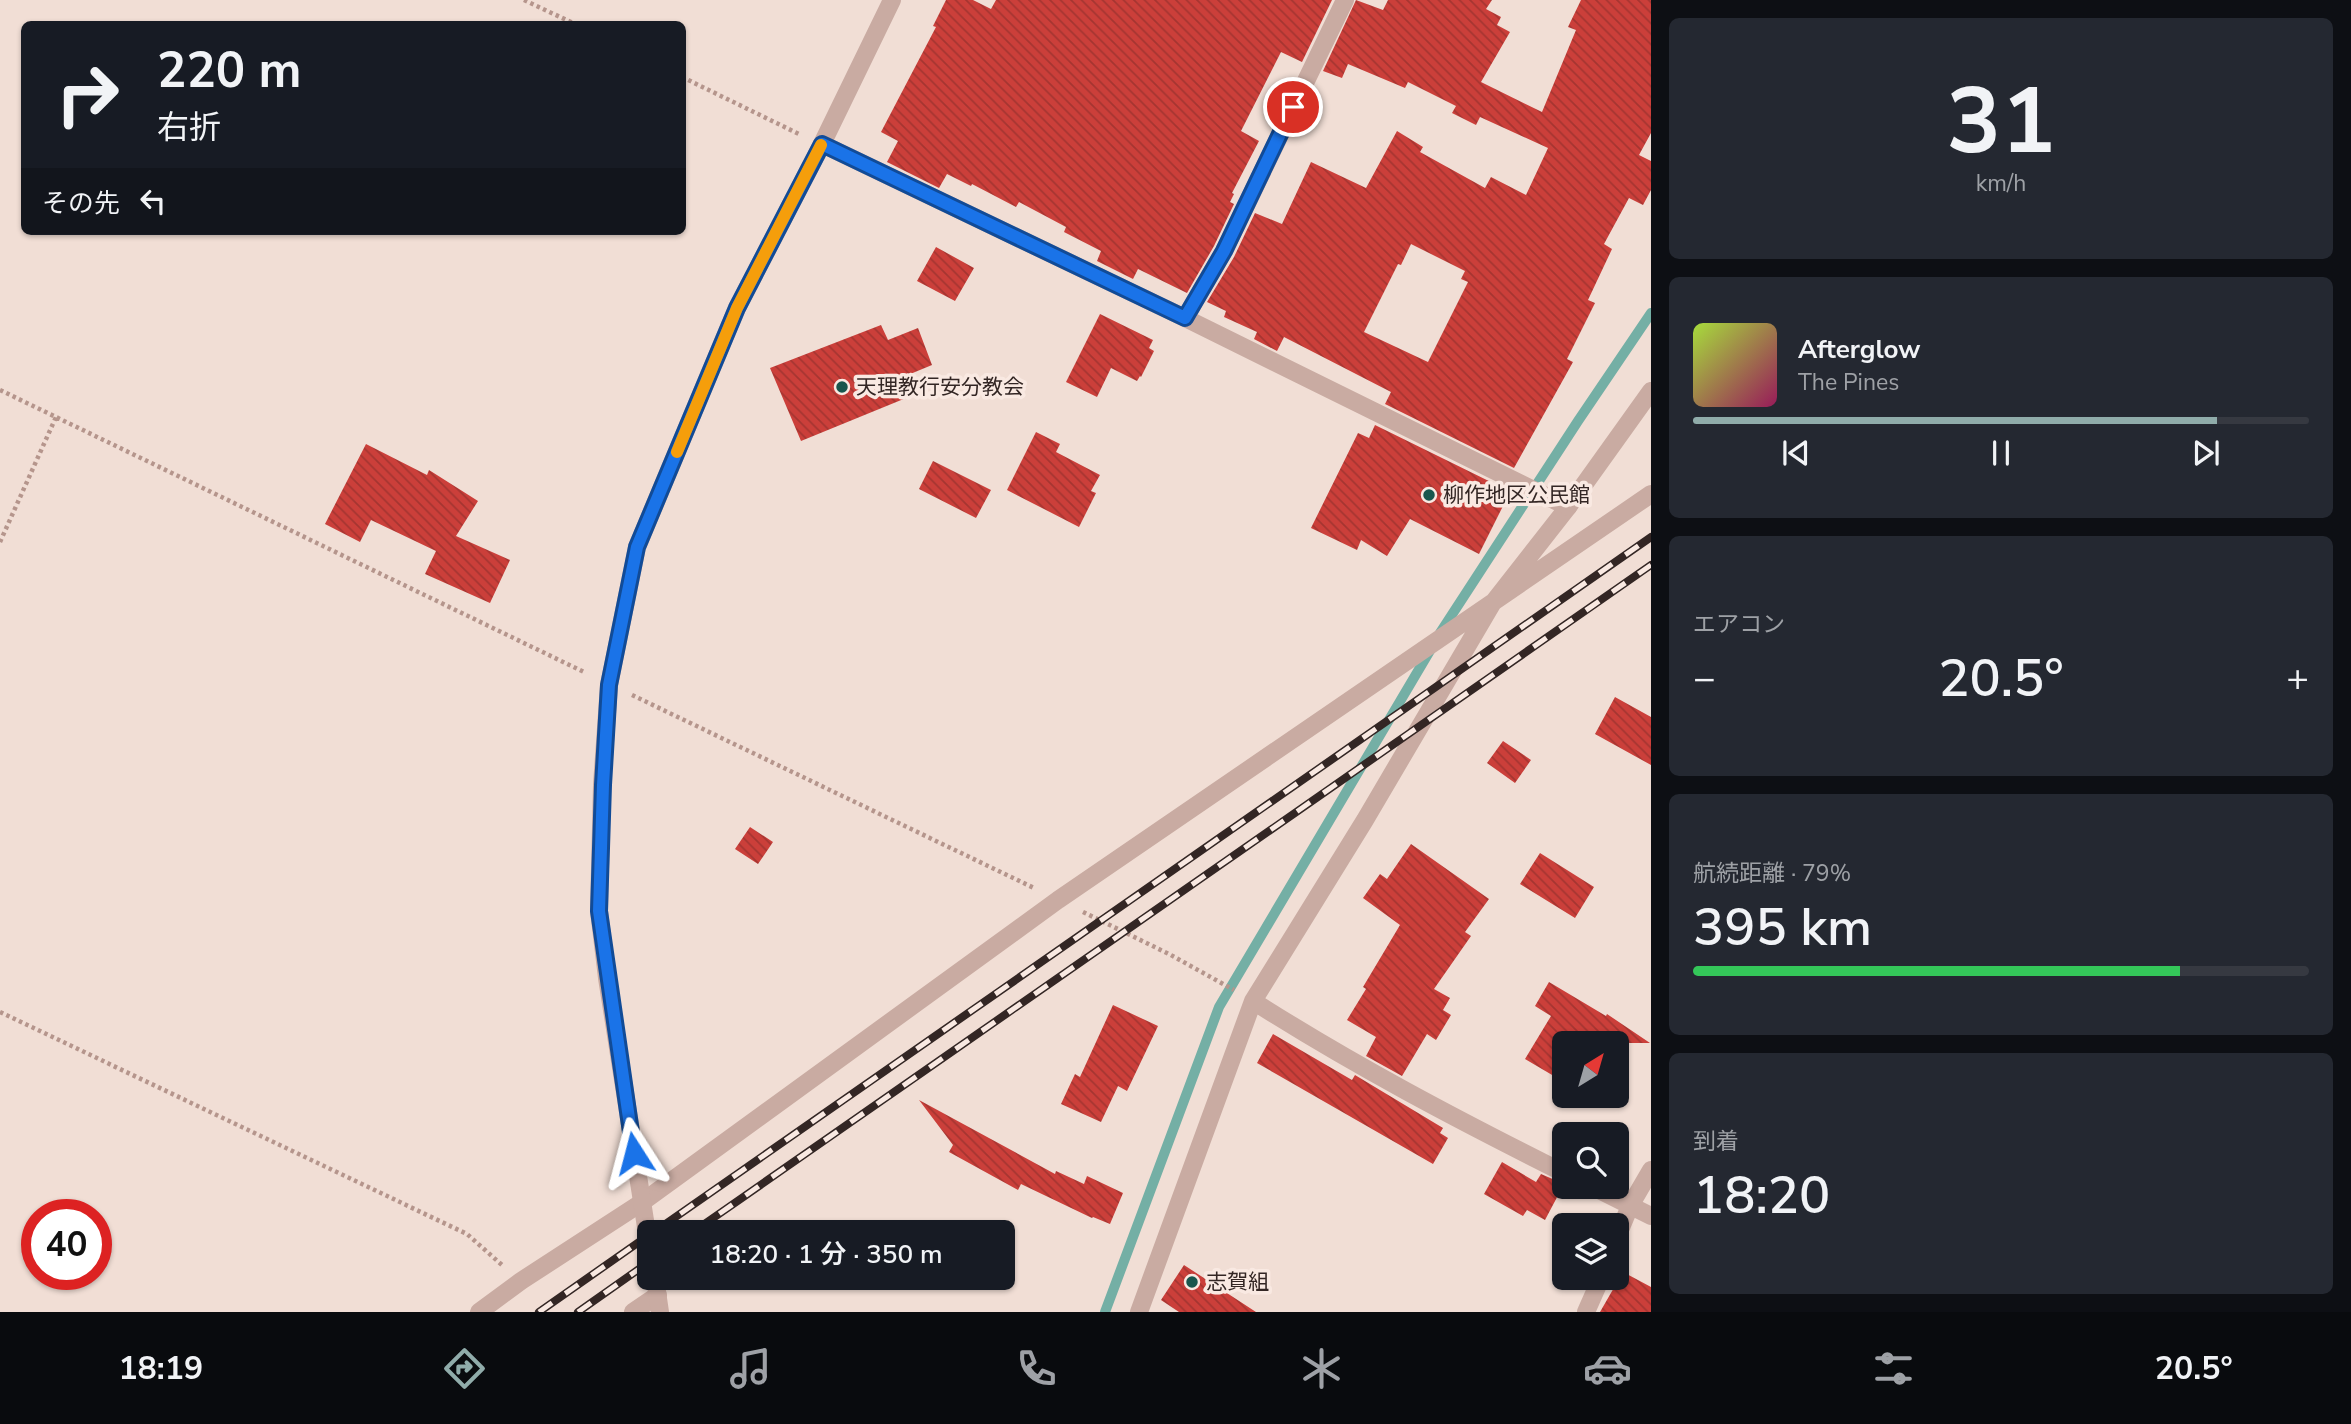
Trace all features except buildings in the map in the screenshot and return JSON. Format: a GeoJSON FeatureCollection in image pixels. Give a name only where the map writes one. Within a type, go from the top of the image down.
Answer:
{"type":"FeatureCollection","features":[{"type":"Feature","properties":{"kind":"street"},"geometry":{"type":"LineString","coordinates":[[645,1220],[599,911],[609,685],[637,547],[737,308],[822,144],[892,0]]}},
{"type":"Feature","properties":{"kind":"street"},"geometry":{"type":"LineString","coordinates":[[1185,318],[1224,251],[1345,0]]}},
{"type":"Feature","properties":{"kind":"street"},"geometry":{"type":"LineString","coordinates":[[822,144],[1185,318],[1568,507]]}},
{"type":"Feature","properties":{"kind":"street"},"geometry":{"type":"LineString","coordinates":[[1139,1312],[1253,1000],[1365,820],[1492,604],[1568,507],[1651,391]]}},
{"type":"Feature","properties":{"kind":"street"},"geometry":{"type":"LineString","coordinates":[[479,1312],[521,1281],[642,1203],[1058,900],[1651,494]]}},
{"type":"Feature","properties":{"kind":"street"},"geometry":{"type":"LineString","coordinates":[[1253,1000],[1321,1045],[1552,1167]]}},
{"type":"Feature","properties":{"kind":"street"},"geometry":{"type":"LineString","coordinates":[[1627,1213],[1651,1170]]}},
{"type":"Feature","properties":{"kind":"street"},"geometry":{"type":"LineString","coordinates":[[1616,1199],[1651,1216]]}},
{"type":"Feature","properties":{"kind":"street"},"geometry":{"type":"LineString","coordinates":[[1586,1312],[1596,1290]]}},
{"type":"Feature","properties":{"kind":"street"},"geometry":{"type":"LineString","coordinates":[[633,1312],[657,1295]]}},
{"type":"Feature","properties":{"kind":"path"},"geometry":{"type":"LineString","coordinates":[[524,0],[569,21]]}},
{"type":"Feature","properties":{"kind":"path"},"geometry":{"type":"LineString","coordinates":[[686,79],[822,144]]}},
{"type":"Feature","properties":{"kind":"path"},"geometry":{"type":"LineString","coordinates":[[0,390],[1169,954],[1253,1000]]}},
{"type":"Feature","properties":{"kind":"path"},"geometry":{"type":"LineString","coordinates":[[0,542],[56,417]]}},
{"type":"Feature","properties":{"kind":"path"},"geometry":{"type":"LineString","coordinates":[[0,1012],[467,1234],[521,1281]]}},
{"type":"Feature","properties":{"kind":"waterway"},"geometry":{"type":"LineString","coordinates":[[1440,633],[1651,313]]}},
{"type":"Feature","properties":{"kind":"waterway"},"geometry":{"type":"LineString","coordinates":[[1105,1312],[1219,1007],[1431,649]]}},
{"type":"Feature","properties":{"kind":"railway"},"geometry":{"type":"LineString","coordinates":[[671,1220],[1651,537]]}},
{"type":"Feature","properties":{"kind":"railway"},"geometry":{"type":"LineString","coordinates":[[710,1220],[1651,565]]}},
{"type":"Feature","properties":{"kind":"railway"},"geometry":{"type":"LineString","coordinates":[[539,1312],[637,1243]]}},
{"type":"Feature","properties":{"kind":"railway"},"geometry":{"type":"LineString","coordinates":[[578,1312],[637,1270]]}},
{"type":"Feature","properties":{"kind":"slow traffic"},"geometry":{"type":"LineString","coordinates":[[677,452],[737,308],[821,145]]}},
{"type":"Feature","properties":{"kind":"place","name":"天理教行安分教会"},"geometry":{"type":"Point","coordinates":[842,387]}},
{"type":"Feature","properties":{"kind":"place","name":"柳作地区公民館"},"geometry":{"type":"Point","coordinates":[1429,495]}},
{"type":"Feature","properties":{"kind":"place","name":"志賀組"},"geometry":{"type":"Point","coordinates":[1192,1282]}},
{"type":"Feature","properties":{"kind":"route"},"geometry":{"type":"LineString","coordinates":[[634,1153],[599,911],[609,685],[637,547],[737,308],[822,144],[1185,318],[1224,251],[1293,107]]}}]}
